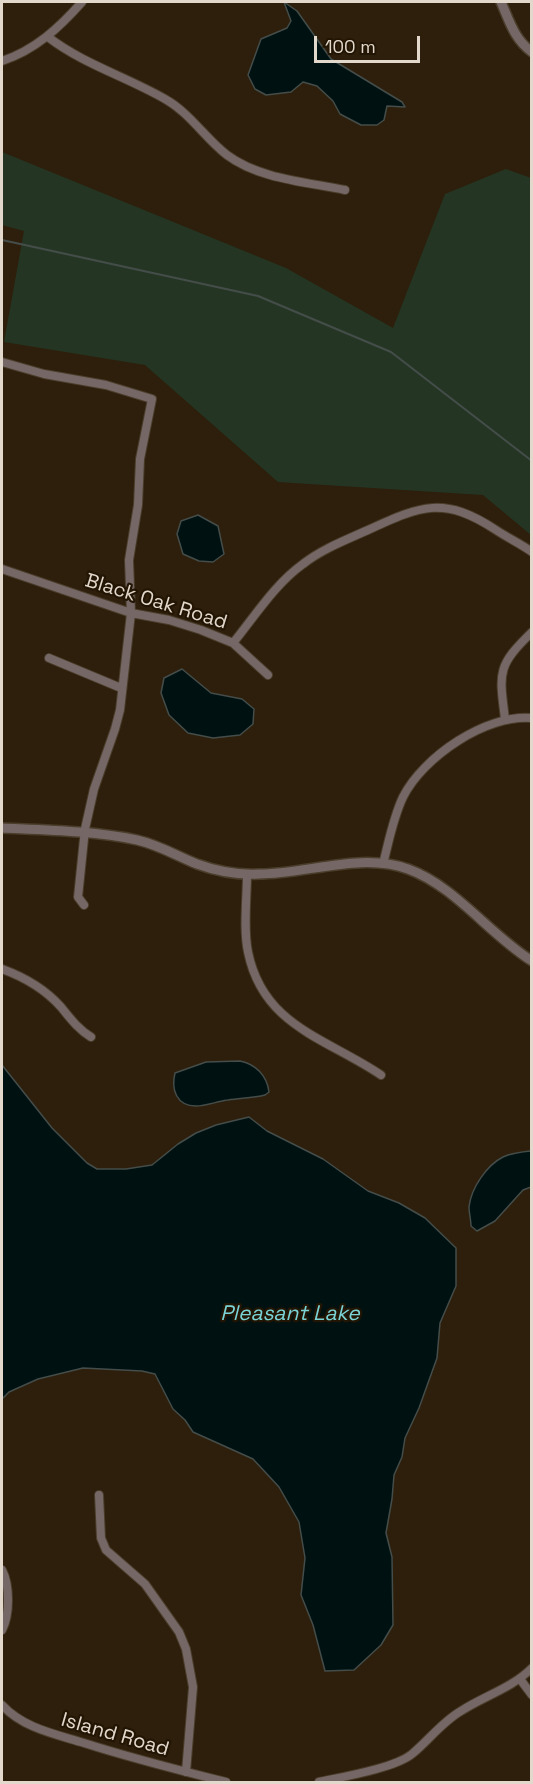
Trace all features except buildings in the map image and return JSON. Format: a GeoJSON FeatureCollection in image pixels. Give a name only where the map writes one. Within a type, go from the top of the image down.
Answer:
{"type":"FeatureCollection","features":[{"type":"Feature","properties":{"kind":"street"},"geometry":{"type":"LineString","coordinates":[[2,61],[22,54],[48,37],[82,2]]}},
{"type":"Feature","properties":{"kind":"street"},"geometry":{"type":"LineString","coordinates":[[501,2],[513,32],[531,52]]}},
{"type":"Feature","properties":{"kind":"street"},"geometry":{"type":"LineString","coordinates":[[48,37],[67,51],[168,100],[227,155],[243,164],[267,174],[345,190]]}},
{"type":"Feature","properties":{"kind":"street"},"geometry":{"type":"LineString","coordinates":[[2,362],[44,374],[106,385],[152,399],[140,459],[138,505],[129,560],[131,613],[120,710],[94,789],[85,834],[78,897],[84,905]]}},
{"type":"Feature","properties":{"kind":"street","name":"Black Oak Road"},"geometry":{"type":"LineString","coordinates":[[2,569],[131,613],[186,625],[233,643],[278,588],[302,564],[326,549],[414,510],[438,507],[462,511],[531,552]]}},
{"type":"Feature","properties":{"kind":"street"},"geometry":{"type":"LineString","coordinates":[[505,719],[501,672],[509,656],[531,632]]}},
{"type":"Feature","properties":{"kind":"street"},"geometry":{"type":"LineString","coordinates":[[233,643],[268,675]]}},
{"type":"Feature","properties":{"kind":"street"},"geometry":{"type":"LineString","coordinates":[[49,658],[121,688]]}},
{"type":"Feature","properties":{"kind":"street"},"geometry":{"type":"LineString","coordinates":[[383,864],[397,810],[413,782],[434,760],[484,726],[505,719],[531,718]]}},
{"type":"Feature","properties":{"kind":"street"},"geometry":{"type":"LineString","coordinates":[[2,828],[137,840],[166,849],[199,865],[248,874],[358,864],[383,864],[405,868],[431,880],[531,961]]}},
{"type":"Feature","properties":{"kind":"street"},"geometry":{"type":"LineString","coordinates":[[248,874],[248,951],[255,975],[266,997],[286,1020],[381,1076]]}},
{"type":"Feature","properties":{"kind":"street"},"geometry":{"type":"LineString","coordinates":[[2,969],[23,978],[47,993],[81,1031],[90,1037]]}},
{"type":"Feature","properties":{"kind":"street"},"geometry":{"type":"LineString","coordinates":[[99,1495],[101,1538],[106,1550],[144,1584],[179,1632],[186,1649],[193,1684],[186,1772]]}},
{"type":"Feature","properties":{"kind":"street"},"geometry":{"type":"LineString","coordinates":[[2,1570],[5,1578],[7,1615],[2,1630]]}},
{"type":"Feature","properties":{"kind":"street"},"geometry":{"type":"LineString","coordinates":[[319,1782],[384,1767],[410,1756],[459,1712],[520,1679],[531,1668]]}},
{"type":"Feature","properties":{"kind":"street"},"geometry":{"type":"LineString","coordinates":[[520,1679],[531,1695]]}},
{"type":"Feature","properties":{"kind":"street","name":"Island Road"},"geometry":{"type":"LineString","coordinates":[[2,1705],[16,1717],[41,1730],[141,1761],[225,1782]]}},
{"type":"Feature","properties":{"kind":"green space"},"geometry":{"type":"Polygon","coordinates":[[[2,152],[286,268],[393,328],[445,194],[506,169],[531,178],[531,535],[483,495],[278,482],[145,365],[4,342],[24,231],[2,225],[2,152]]]}},
{"type":"Feature","properties":{"kind":"water"},"geometry":{"type":"Polygon","coordinates":[[[284,2],[297,11],[331,59],[402,102],[405,107],[387,106],[384,120],[377,125],[361,125],[340,114],[333,101],[317,86],[303,82],[291,92],[266,95],[255,89],[248,75],[261,39],[287,28],[291,21],[284,2]]]}},
{"type":"Feature","properties":{"kind":"water"},"geometry":{"type":"Polygon","coordinates":[[[198,515],[218,526],[224,554],[213,562],[199,561],[183,554],[177,534],[181,521],[198,515]]]}},
{"type":"Feature","properties":{"kind":"water"},"geometry":{"type":"Polygon","coordinates":[[[182,669],[211,693],[242,699],[254,709],[253,724],[240,735],[213,738],[188,733],[169,715],[161,693],[164,678],[182,669]]]}},
{"type":"Feature","properties":{"kind":"water"},"geometry":{"type":"Polygon","coordinates":[[[240,1061],[259,1071],[266,1080],[269,1092],[260,1096],[196,1106],[184,1103],[176,1096],[175,1073],[206,1062],[240,1061]]]}},
{"type":"Feature","properties":{"kind":"water","name":"Pleasant Lake"},"geometry":{"type":"Polygon","coordinates":[[[2,1065],[52,1128],[87,1163],[97,1169],[126,1169],[152,1165],[196,1133],[216,1125],[249,1117],[267,1131],[323,1159],[368,1191],[399,1203],[425,1218],[456,1248],[456,1286],[440,1323],[437,1358],[419,1408],[405,1438],[402,1457],[394,1475],[386,1533],[392,1557],[393,1625],[381,1645],[354,1670],[325,1671],[313,1625],[301,1595],[305,1558],[299,1522],[279,1487],[253,1459],[193,1432],[185,1420],[173,1409],[155,1374],[142,1371],[83,1368],[38,1379],[9,1392],[2,1399],[2,1065]]]}},
{"type":"Feature","properties":{"kind":"water"},"geometry":{"type":"Polygon","coordinates":[[[531,1151],[531,1187],[523,1190],[495,1221],[477,1231],[471,1226],[469,1207],[473,1192],[481,1178],[503,1157],[531,1151]]]}},
{"type":"Feature","properties":{"kind":"waterway"},"geometry":{"type":"LineString","coordinates":[[2,240],[258,296],[391,352],[532,461]]}}]}
